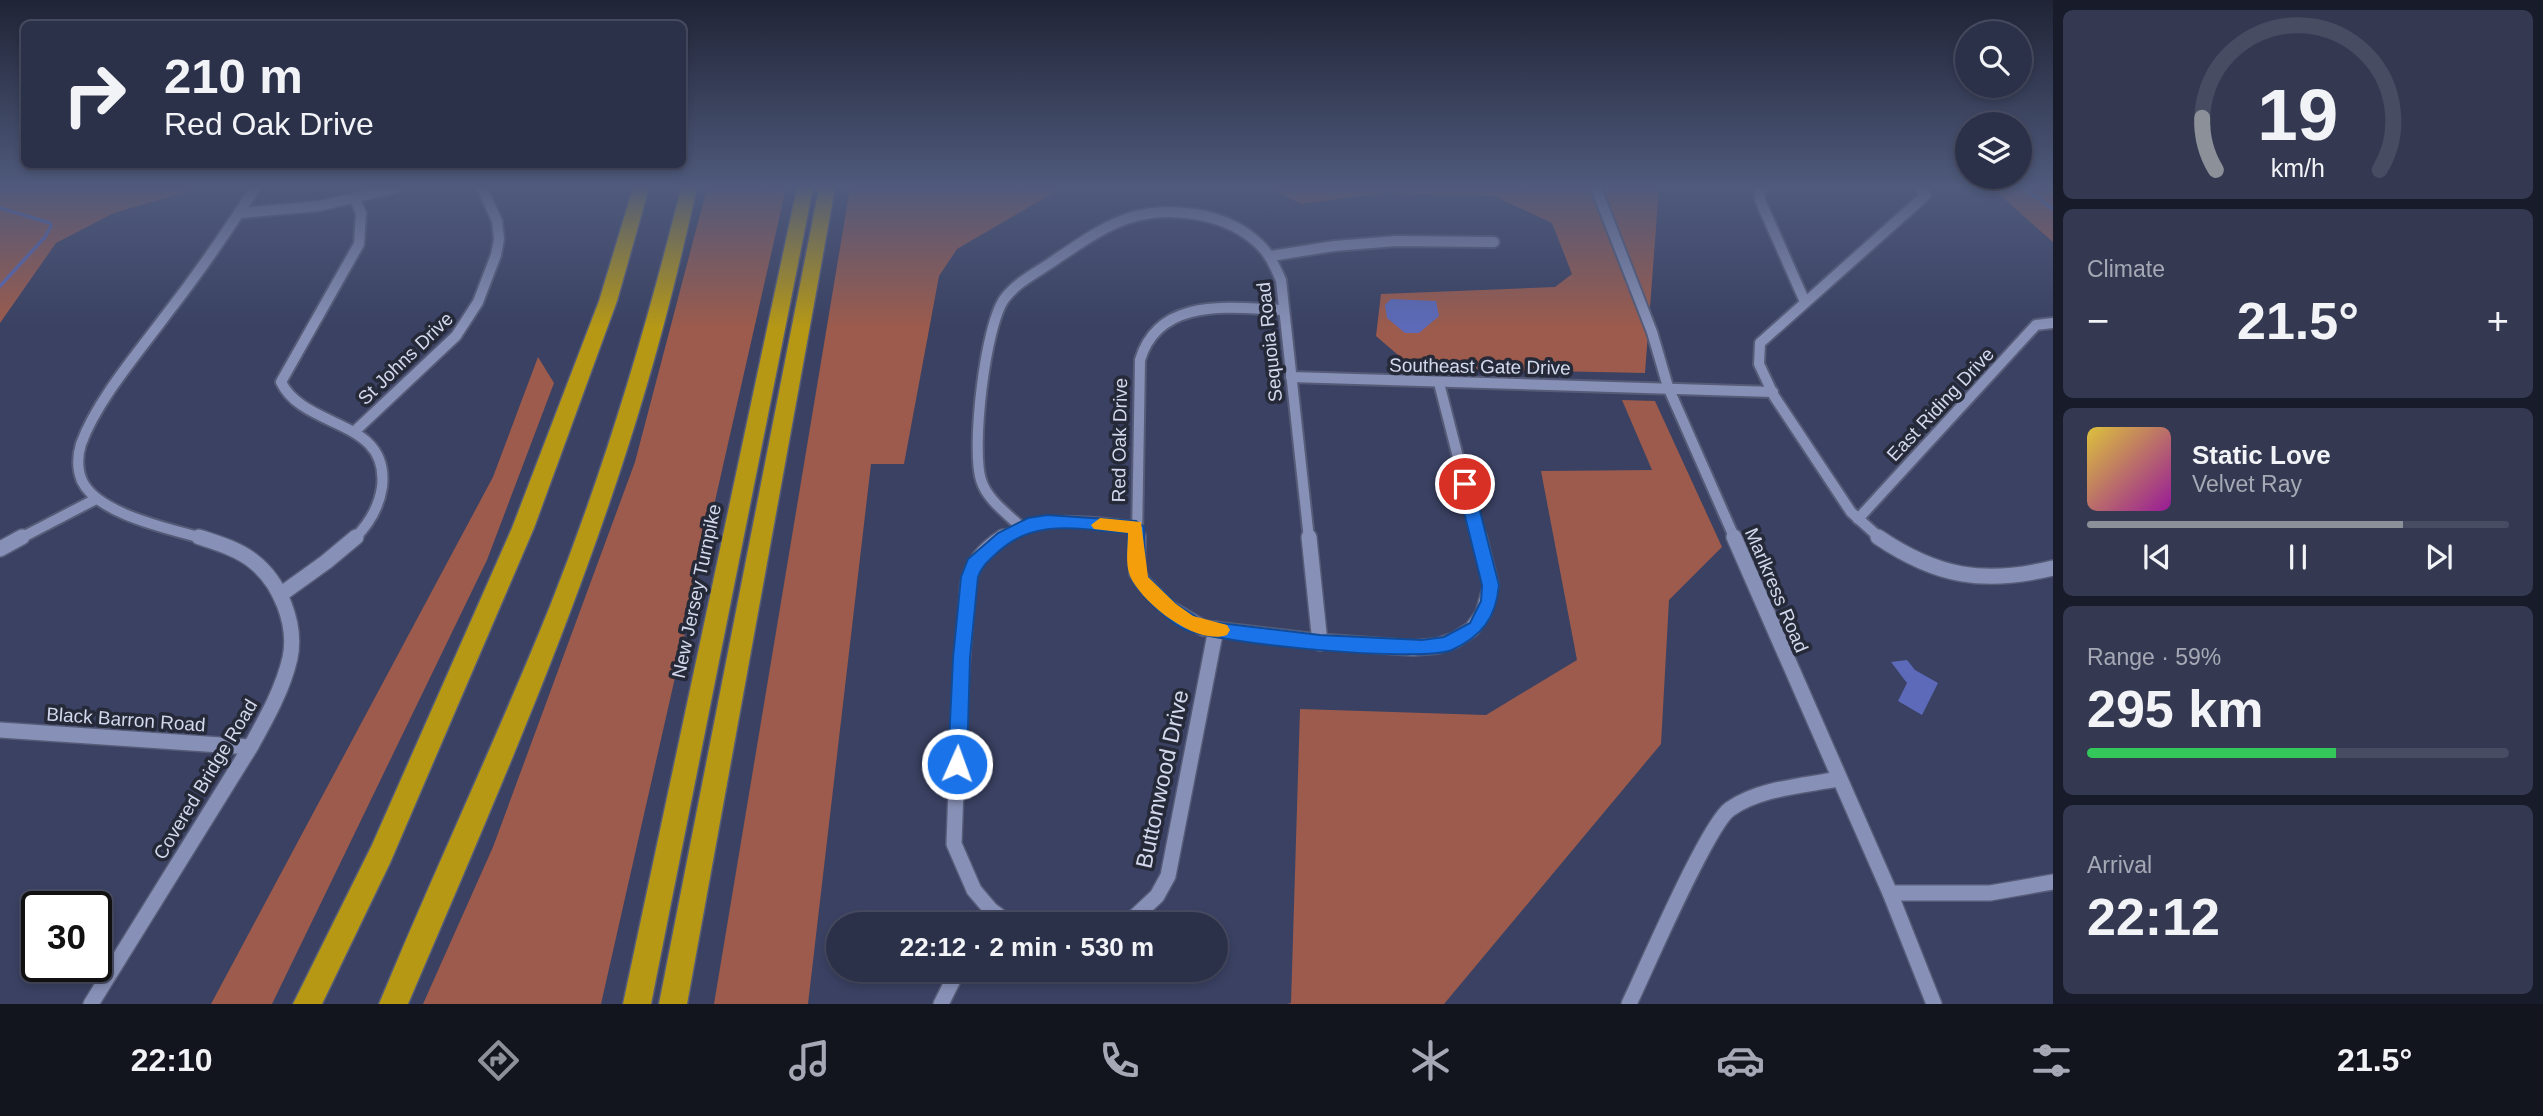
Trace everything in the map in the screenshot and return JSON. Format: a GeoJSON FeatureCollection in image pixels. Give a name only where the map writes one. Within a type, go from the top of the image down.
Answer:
{"type":"FeatureCollection","features":[{"type":"Feature","properties":{"kind":"highway"},"geometry":{"type":"LineString","coordinates":[[307,1004],[381,854],[523,528],[608,301],[627,235]]}},
{"type":"Feature","properties":{"kind":"highway"},"geometry":{"type":"LineString","coordinates":[[393,1004],[486,792],[585,544],[644,367],[677,235]]}},
{"type":"Feature","properties":{"kind":"highway","name":"New Jersey Turnpike"},"geometry":{"type":"LineString","coordinates":[[637,1004],[795,235]]}},
{"type":"Feature","properties":{"kind":"highway"},"geometry":{"type":"LineString","coordinates":[[673,1004],[818,235]]}},
{"type":"Feature","properties":{"kind":"street"},"geometry":{"type":"LineString","coordinates":[[0,549],[96,499],[79,476],[79,448],[85,434],[225,235]]}},
{"type":"Feature","properties":{"kind":"street"},"geometry":{"type":"LineString","coordinates":[[280,595],[366,526],[375,512],[385,475],[373,448],[355,431],[291,399],[284,394],[281,382],[359,244],[359,235]]}},
{"type":"Feature","properties":{"kind":"street","name":"St Johns Drive"},"geometry":{"type":"LineString","coordinates":[[355,431],[456,336],[478,302],[491,272],[499,235]]}},
{"type":"Feature","properties":{"kind":"street","name":"Sequoia Road"},"geometry":{"type":"LineString","coordinates":[[1022,528],[988,493],[980,480],[977,443],[982,392],[997,310],[1010,290],[1097,235]]}},
{"type":"Feature","properties":{"kind":"street","name":"Sequoia Road"},"geometry":{"type":"LineString","coordinates":[[1246,235],[1271,256],[1277,264],[1281,280],[1320,643]]}},
{"type":"Feature","properties":{"kind":"street","name":"Marlkress Road"},"geometry":{"type":"LineString","coordinates":[[1614,235],[1652,332],[1668,387],[1890,893],[1934,1004]]}},
{"type":"Feature","properties":{"kind":"street"},"geometry":{"type":"LineString","coordinates":[[1775,235],[1805,302]]}},
{"type":"Feature","properties":{"kind":"street"},"geometry":{"type":"LineString","coordinates":[[1881,235],[1760,343],[1756,353],[1760,367],[1773,392],[1858,519],[1888,544],[1917,561],[1947,573],[2000,580],[2053,568]]}},
{"type":"Feature","properties":{"kind":"street"},"geometry":{"type":"LineString","coordinates":[[1271,256],[1334,246],[1396,241],[1494,242]]}},
{"type":"Feature","properties":{"kind":"street","name":"Red Oak Drive"},"geometry":{"type":"LineString","coordinates":[[1284,310],[1205,309],[1182,313],[1171,317],[1148,338],[1140,360],[1137,573],[1142,582],[1170,610],[1188,622],[1216,629],[1320,643],[1422,648],[1447,644],[1476,628],[1484,616],[1491,585],[1439,383]]}},
{"type":"Feature","properties":{"kind":"street","name":"East Riding Drive"},"geometry":{"type":"LineString","coordinates":[[1858,519],[2036,325],[2053,323]]}},
{"type":"Feature","properties":{"kind":"street","name":"Southeast Gate Drive"},"geometry":{"type":"LineString","coordinates":[[1291,377],[1773,392]]}},
{"type":"Feature","properties":{"kind":"street","name":"Covered Bridge Road"},"geometry":{"type":"LineString","coordinates":[[90,1004],[250,747],[276,697],[288,666],[292,645],[290,624],[280,595],[262,569],[248,557],[213,540],[132,517],[96,499]]}},
{"type":"Feature","properties":{"kind":"street"},"geometry":{"type":"LineString","coordinates":[[992,912],[975,890],[958,859],[954,844],[962,658],[969,577],[974,564],[1003,537],[1022,528],[1047,522],[1136,527]]}},
{"type":"Feature","properties":{"kind":"street","name":"Buttonwood Drive"},"geometry":{"type":"LineString","coordinates":[[1139,912],[1157,896],[1168,876],[1216,629]]}},
{"type":"Feature","properties":{"kind":"street","name":"Black Barron Road"},"geometry":{"type":"LineString","coordinates":[[0,730],[250,747]]}},
{"type":"Feature","properties":{"kind":"street"},"geometry":{"type":"LineString","coordinates":[[1629,1004],[1708,839],[1727,810],[1753,796],[1838,779]]}},
{"type":"Feature","properties":{"kind":"street"},"geometry":{"type":"LineString","coordinates":[[1890,893],[1990,893],[2053,882]]}},
{"type":"Feature","properties":{"kind":"street"},"geometry":{"type":"LineString","coordinates":[[941,1004],[952,982]]}},
{"type":"Feature","properties":{"kind":"shaded area"},"geometry":{"type":"Polygon","coordinates":[[[0,235],[72,235],[56,243],[0,323],[0,235]]]}},
{"type":"Feature","properties":{"kind":"shaded area"},"geometry":{"type":"Polygon","coordinates":[[[695,235],[775,235],[601,1004],[423,1004],[493,847],[635,462],[695,235]]]}},
{"type":"Feature","properties":{"kind":"shaded area"},"geometry":{"type":"Polygon","coordinates":[[[842,235],[981,235],[957,249],[939,276],[904,464],[871,464],[808,1004],[714,1004],[842,235]]]}},
{"type":"Feature","properties":{"kind":"shaded area"},"geometry":{"type":"Polygon","coordinates":[[[1557,235],[1655,235],[1645,373],[1413,368],[1376,336],[1381,294],[1555,287],[1572,274],[1557,235]]]}},
{"type":"Feature","properties":{"kind":"shaded area"},"geometry":{"type":"Polygon","coordinates":[[[538,357],[554,383],[487,560],[272,1004],[211,1004],[493,477],[538,357]]]}},
{"type":"Feature","properties":{"kind":"shaded area"},"geometry":{"type":"Polygon","coordinates":[[[1622,400],[1655,401],[1722,547],[1669,600],[1661,744],[1444,1004],[1287,1004],[1291,1003],[1300,709],[1486,715],[1577,660],[1541,471],[1652,470],[1622,400]]]}},
{"type":"Feature","properties":{"kind":"water"},"geometry":{"type":"Polygon","coordinates":[[[1391,299],[1436,301],[1439,316],[1419,333],[1405,333],[1387,318],[1385,305],[1391,299]]]}},
{"type":"Feature","properties":{"kind":"water"},"geometry":{"type":"Polygon","coordinates":[[[1907,660],[1915,670],[1938,683],[1922,715],[1898,701],[1907,683],[1891,662],[1907,660]]]}},
{"type":"Feature","properties":{"kind":"waterway"},"geometry":{"type":"LineString","coordinates":[[0,286],[46,235]]}},
{"type":"Feature","properties":{"kind":"slow traffic"},"geometry":{"type":"LineString","coordinates":[[1100,525],[1136,527],[1135,555],[1137,573],[1142,582],[1170,610],[1188,622],[1203,628],[1221,630]]}},
{"type":"Feature","properties":{"kind":"route"},"geometry":{"type":"LineString","coordinates":[[957,764],[969,577],[974,564],[1003,537],[1028,525],[1047,522],[1136,527],[1137,573],[1142,582],[1170,610],[1188,622],[1203,628],[1320,643],[1422,648],[1447,644],[1476,628],[1489,601],[1491,585],[1465,484]]}}]}
